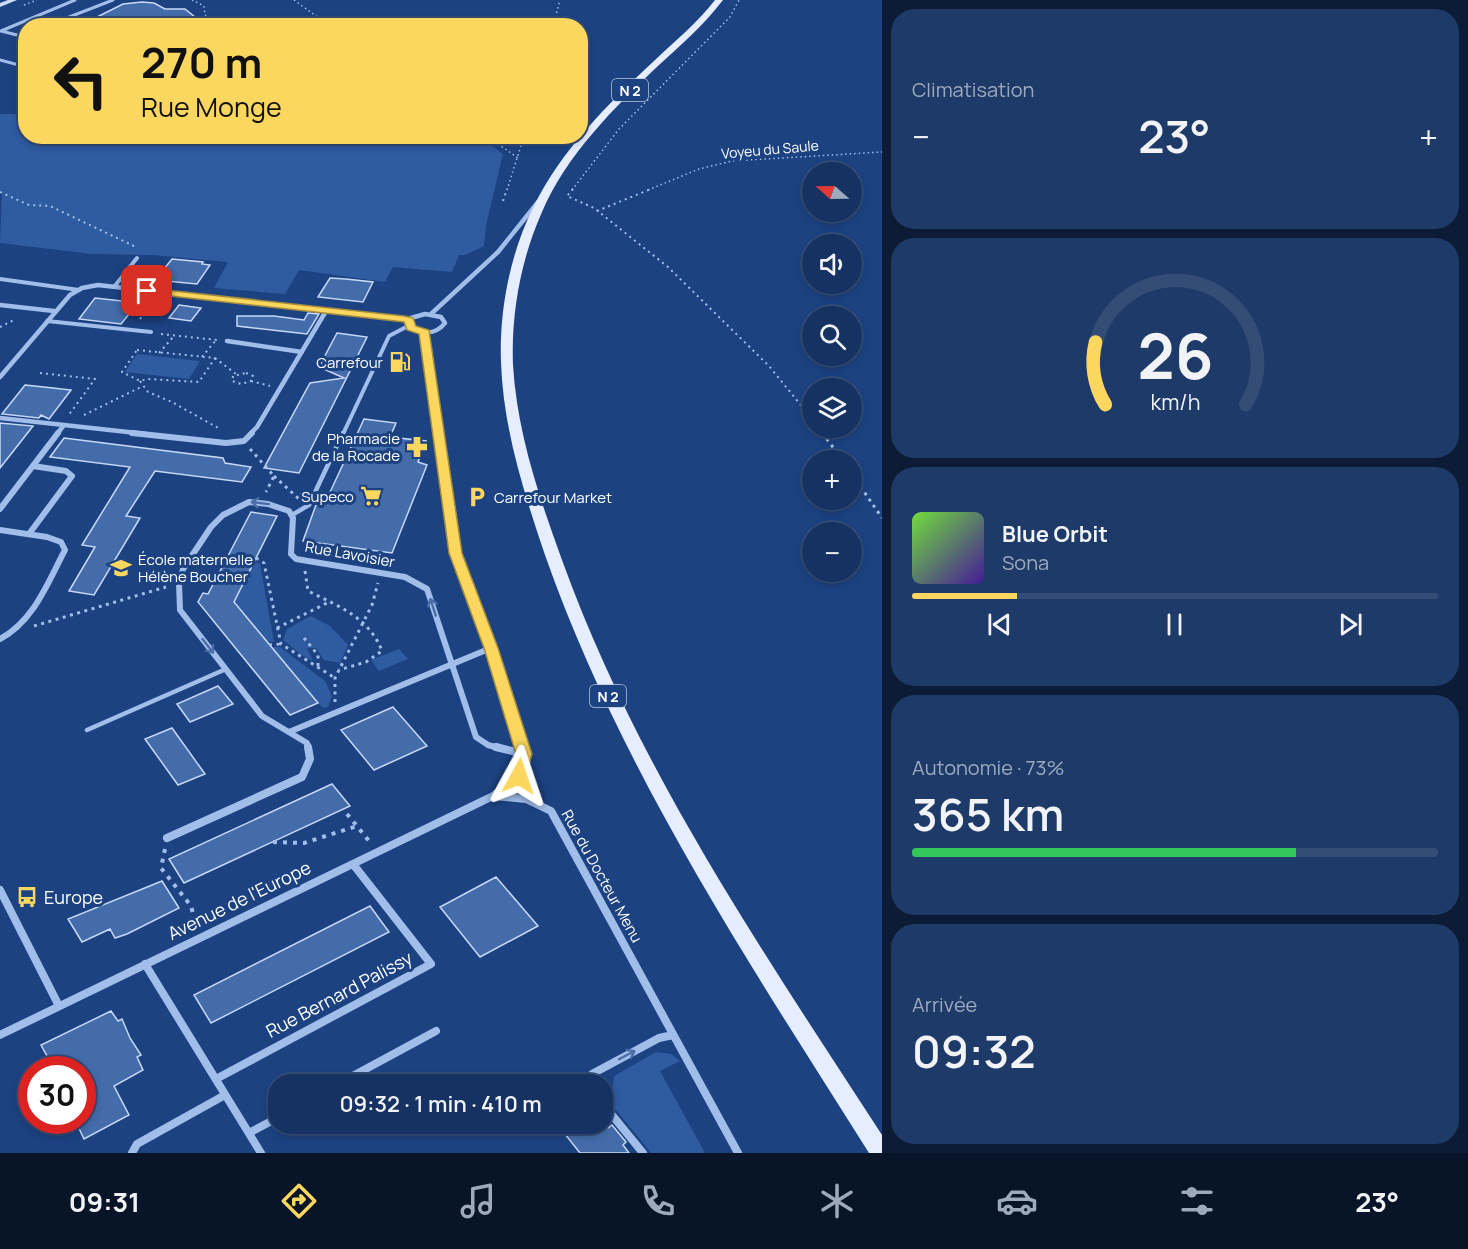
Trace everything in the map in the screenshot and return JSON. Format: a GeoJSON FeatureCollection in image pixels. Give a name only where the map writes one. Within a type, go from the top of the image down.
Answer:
{"type":"FeatureCollection","features":[{"type":"Feature","properties":{"kind":"main road"},"geometry":{"type":"LineString","coordinates":[[0,5],[14,0]]}},
{"type":"Feature","properties":{"kind":"main road","name":"N 2"},"geometry":{"type":"LineString","coordinates":[[588,134],[704,19],[719,0]]}},
{"type":"Feature","properties":{"kind":"main road","name":"N 2"},"geometry":{"type":"LineString","coordinates":[[579,144],[537,209],[514,286],[507,360],[512,411],[520,452],[550,552],[598,675],[654,787],[881,1153]]}},
{"type":"Feature","properties":{"kind":"street"},"geometry":{"type":"LineString","coordinates":[[431,314],[498,252],[549,188]]}},
{"type":"Feature","properties":{"kind":"street"},"geometry":{"type":"LineString","coordinates":[[0,377],[54,311],[79,290],[98,285],[326,311],[409,323],[415,330],[425,332],[441,329],[446,323],[441,317],[431,314],[415,315],[409,323]]}},
{"type":"Feature","properties":{"kind":"street"},"geometry":{"type":"LineString","coordinates":[[0,304],[54,311]]}},
{"type":"Feature","properties":{"kind":"street"},"geometry":{"type":"LineString","coordinates":[[0,418],[226,443],[244,441],[257,427],[326,311]]}},
{"type":"Feature","properties":{"kind":"street"},"geometry":{"type":"LineString","coordinates":[[425,332],[456,553],[491,648],[524,754],[519,776],[493,795]]}},
{"type":"Feature","properties":{"kind":"street"},"geometry":{"type":"LineString","coordinates":[[227,341],[302,352]]}},
{"type":"Feature","properties":{"kind":"street"},"geometry":{"type":"LineString","coordinates":[[0,509],[64,425]]}},
{"type":"Feature","properties":{"kind":"street"},"geometry":{"type":"LineString","coordinates":[[29,534],[72,476],[66,471],[33,466]]}},
{"type":"Feature","properties":{"kind":"street"},"geometry":{"type":"LineString","coordinates":[[166,838],[302,777],[310,759],[307,743],[262,716],[180,610],[179,583],[183,568],[217,521],[237,507],[249,502],[281,508],[290,511],[292,515]]}},
{"type":"Feature","properties":{"kind":"street","name":"Rue Lavoisier"},"geometry":{"type":"LineString","coordinates":[[292,515],[291,554],[303,562],[405,577],[427,589],[476,737],[488,745],[524,754]]}},
{"type":"Feature","properties":{"kind":"street"},"geometry":{"type":"LineString","coordinates":[[0,530],[47,537],[61,542],[65,550],[21,625],[15,632],[0,639]]}},
{"type":"Feature","properties":{"kind":"street"},"geometry":{"type":"LineString","coordinates":[[289,732],[491,648]]}},
{"type":"Feature","properties":{"kind":"street","name":"Avenue de l'Europe"},"geometry":{"type":"LineString","coordinates":[[0,1035],[493,795]]}},
{"type":"Feature","properties":{"kind":"street","name":"Rue du Docteur Menu"},"geometry":{"type":"LineString","coordinates":[[493,795],[526,799],[551,811],[738,1153]]}},
{"type":"Feature","properties":{"kind":"street","name":"Rue Bernard Palissy"},"geometry":{"type":"LineString","coordinates":[[216,1079],[430,964],[353,864]]}},
{"type":"Feature","properties":{"kind":"street"},"geometry":{"type":"LineString","coordinates":[[0,890],[59,1006]]}},
{"type":"Feature","properties":{"kind":"street"},"geometry":{"type":"LineString","coordinates":[[145,964],[261,1153]]}},
{"type":"Feature","properties":{"kind":"street"},"geometry":{"type":"LineString","coordinates":[[356,1074],[436,1031]]}},
{"type":"Feature","properties":{"kind":"street"},"geometry":{"type":"LineString","coordinates":[[592,1074],[659,1038],[673,1035]]}},
{"type":"Feature","properties":{"kind":"street"},"geometry":{"type":"LineString","coordinates":[[132,1153],[137,1144],[225,1095]]}},
{"type":"Feature","properties":{"kind":"street"},"geometry":{"type":"LineString","coordinates":[[613,1116],[643,1153]]}},
{"type":"Feature","properties":{"kind":"street"},"geometry":{"type":"LineString","coordinates":[[249,1133],[268,1123]]}},
{"type":"Feature","properties":{"kind":"lane"},"geometry":{"type":"LineString","coordinates":[[32,18],[75,0]]}},
{"type":"Feature","properties":{"kind":"lane"},"geometry":{"type":"LineString","coordinates":[[67,18],[113,0]]}},
{"type":"Feature","properties":{"kind":"lane"},"geometry":{"type":"LineString","coordinates":[[18,24],[1,31],[18,35]]}},
{"type":"Feature","properties":{"kind":"lane"},"geometry":{"type":"LineString","coordinates":[[0,60],[18,65]]}},
{"type":"Feature","properties":{"kind":"lane"},"geometry":{"type":"LineString","coordinates":[[114,287],[137,258]]}},
{"type":"Feature","properties":{"kind":"lane"},"geometry":{"type":"LineString","coordinates":[[0,279],[79,290]]}},
{"type":"Feature","properties":{"kind":"lane"},"geometry":{"type":"LineString","coordinates":[[47,321],[151,332]]}},
{"type":"Feature","properties":{"kind":"lane"},"geometry":{"type":"LineString","coordinates":[[292,515],[309,505],[389,336],[409,323]]}},
{"type":"Feature","properties":{"kind":"lane"},"geometry":{"type":"LineString","coordinates":[[87,730],[226,669]]}},
{"type":"Feature","properties":{"kind":"path"},"geometry":{"type":"LineString","coordinates":[[192,0],[204,6],[205,15],[208,18]]}},
{"type":"Feature","properties":{"kind":"path"},"geometry":{"type":"LineString","coordinates":[[294,0],[319,18]]}},
{"type":"Feature","properties":{"kind":"path"},"geometry":{"type":"LineString","coordinates":[[555,18],[560,0]]}},
{"type":"Feature","properties":{"kind":"path"},"geometry":{"type":"LineString","coordinates":[[739,0],[723,24],[619,129],[567,196],[597,211],[668,267],[769,366],[802,406]]}},
{"type":"Feature","properties":{"kind":"path"},"geometry":{"type":"LineString","coordinates":[[499,144],[518,158]]}},
{"type":"Feature","properties":{"kind":"path"},"geometry":{"type":"LineString","coordinates":[[503,201],[522,144]]}},
{"type":"Feature","properties":{"kind":"path","name":"Voyeu du Saule"},"geometry":{"type":"LineString","coordinates":[[597,211],[699,169],[732,161],[882,152]]}},
{"type":"Feature","properties":{"kind":"path"},"geometry":{"type":"LineString","coordinates":[[0,192],[29,205],[50,206],[139,248],[137,258]]}},
{"type":"Feature","properties":{"kind":"path"},"geometry":{"type":"LineString","coordinates":[[128,289],[149,306],[131,330]]}},
{"type":"Feature","properties":{"kind":"path"},"geometry":{"type":"LineString","coordinates":[[151,332],[227,341]]}},
{"type":"Feature","properties":{"kind":"path"},"geometry":{"type":"LineString","coordinates":[[159,353],[174,335]]}},
{"type":"Feature","properties":{"kind":"path"},"geometry":{"type":"LineString","coordinates":[[202,357],[216,340]]}},
{"type":"Feature","properties":{"kind":"path"},"geometry":{"type":"LineString","coordinates":[[251,381],[253,378],[249,374],[236,374],[215,358],[137,350],[122,372],[140,381],[148,392],[172,402],[206,423],[244,441],[294,497],[309,505]]}},
{"type":"Feature","properties":{"kind":"path"},"geometry":{"type":"LineString","coordinates":[[140,381],[148,379],[199,382],[215,358]]}},
{"type":"Feature","properties":{"kind":"path"},"geometry":{"type":"LineString","coordinates":[[40,373],[95,380],[64,425]]}},
{"type":"Feature","properties":{"kind":"path"},"geometry":{"type":"LineString","coordinates":[[236,374],[231,379],[234,383],[241,384],[251,381],[280,388]]}},
{"type":"Feature","properties":{"kind":"path"},"geometry":{"type":"LineString","coordinates":[[64,425],[143,386]]}},
{"type":"Feature","properties":{"kind":"path"},"geometry":{"type":"LineString","coordinates":[[260,503],[274,476]]}},
{"type":"Feature","properties":{"kind":"path"},"geometry":{"type":"LineString","coordinates":[[862,489],[882,518]]}},
{"type":"Feature","properties":{"kind":"path"},"geometry":{"type":"LineString","coordinates":[[256,558],[264,563],[280,644]]}},
{"type":"Feature","properties":{"kind":"path"},"geometry":{"type":"LineString","coordinates":[[303,562],[308,591],[364,621],[380,645],[382,651],[366,662],[339,670]]}},
{"type":"Feature","properties":{"kind":"path"},"geometry":{"type":"LineString","coordinates":[[334,712],[335,678],[372,605],[380,573]]}},
{"type":"Feature","properties":{"kind":"path"},"geometry":{"type":"LineString","coordinates":[[15,632],[179,583]]}},
{"type":"Feature","properties":{"kind":"path"},"geometry":{"type":"LineString","coordinates":[[278,628],[328,602]]}},
{"type":"Feature","properties":{"kind":"path"},"geometry":{"type":"LineString","coordinates":[[304,638],[318,655],[318,667]]}},
{"type":"Feature","properties":{"kind":"path"},"geometry":{"type":"LineString","coordinates":[[269,645],[280,644],[335,678]]}},
{"type":"Feature","properties":{"kind":"path"},"geometry":{"type":"LineString","coordinates":[[347,814],[378,852]]}},
{"type":"Feature","properties":{"kind":"path"},"geometry":{"type":"LineString","coordinates":[[273,842],[303,843],[357,826]]}},
{"type":"Feature","properties":{"kind":"path"},"geometry":{"type":"LineString","coordinates":[[166,838],[162,868],[191,906],[199,938]]}},
{"type":"Feature","properties":{"kind":"shaded area"},"geometry":{"type":"Polygon","coordinates":[[[0,114],[18,114],[18,144],[490,144],[503,154],[486,225],[484,246],[465,255],[459,255],[452,272],[393,267],[385,282],[299,270],[285,294],[214,288],[228,262],[153,255],[92,254],[0,243],[2,192],[0,191],[0,114]]]}},
{"type":"Feature","properties":{"kind":"shaded area"},"geometry":{"type":"Polygon","coordinates":[[[137,354],[200,361],[189,379],[125,372],[137,354]]]}},
{"type":"Feature","properties":{"kind":"shaded area"},"geometry":{"type":"Polygon","coordinates":[[[254,561],[260,564],[274,642],[266,641],[234,602],[254,561]]]}},
{"type":"Feature","properties":{"kind":"shaded area"},"geometry":{"type":"Polygon","coordinates":[[[311,616],[330,626],[348,645],[340,663],[324,660],[316,648],[307,648],[313,661],[283,640],[287,629],[311,616]]]}},
{"type":"Feature","properties":{"kind":"shaded area"},"geometry":{"type":"Polygon","coordinates":[[[274,647],[280,647],[325,681],[332,696],[328,707],[323,708],[318,703],[273,650],[274,647]]]}},
{"type":"Feature","properties":{"kind":"shaded area"},"geometry":{"type":"Polygon","coordinates":[[[399,649],[408,659],[379,671],[371,660],[399,649]]]}},
{"type":"Feature","properties":{"kind":"shaded area"},"geometry":{"type":"Polygon","coordinates":[[[656,1052],[671,1054],[680,1061],[660,1071],[705,1153],[651,1153],[613,1106],[614,1076],[656,1052]]]}},
{"type":"Feature","properties":{"kind":"building"},"geometry":{"type":"Polygon","coordinates":[[[154,3],[165,9],[185,9],[196,18],[95,18],[123,4],[154,3]]]}},
{"type":"Feature","properties":{"kind":"building"},"geometry":{"type":"Polygon","coordinates":[[[172,259],[203,262],[202,264],[210,265],[197,284],[155,280],[172,259]]]}},
{"type":"Feature","properties":{"kind":"building"},"geometry":{"type":"Polygon","coordinates":[[[330,278],[373,282],[363,302],[318,297],[330,278]]]}},
{"type":"Feature","properties":{"kind":"building"},"geometry":{"type":"Polygon","coordinates":[[[95,298],[138,303],[121,324],[79,319],[95,298]]]}},
{"type":"Feature","properties":{"kind":"building"},"geometry":{"type":"Polygon","coordinates":[[[179,305],[201,308],[191,321],[169,318],[179,305]]]}},
{"type":"Feature","properties":{"kind":"building"},"geometry":{"type":"Polygon","coordinates":[[[308,313],[319,314],[307,334],[237,326],[237,316],[274,316],[304,320],[308,313]]]}},
{"type":"Feature","properties":{"kind":"building"},"geometry":{"type":"Polygon","coordinates":[[[337,333],[367,337],[299,473],[264,468],[310,383],[344,378],[319,367],[337,333]]]}},
{"type":"Feature","properties":{"kind":"building"},"geometry":{"type":"Polygon","coordinates":[[[25,385],[71,390],[49,419],[41,415],[39,418],[2,414],[25,385]]]}},
{"type":"Feature","properties":{"kind":"building","name":"Supeco"},"geometry":{"type":"Polygon","coordinates":[[[364,419],[396,423],[390,437],[426,441],[418,462],[427,465],[392,553],[303,541],[317,502],[325,503],[364,419]]]}},
{"type":"Feature","properties":{"kind":"building"},"geometry":{"type":"Polygon","coordinates":[[[0,423],[33,426],[0,468],[0,423]]]}},
{"type":"Feature","properties":{"kind":"building"},"geometry":{"type":"Polygon","coordinates":[[[64,438],[223,458],[225,463],[251,467],[242,482],[155,471],[126,516],[140,518],[94,595],[69,591],[95,547],[82,545],[130,467],[50,457],[64,438]]]}},
{"type":"Feature","properties":{"kind":"building"},"geometry":{"type":"Polygon","coordinates":[[[251,512],[277,516],[234,602],[318,703],[290,715],[198,602],[203,593],[208,594],[251,512]]]}},
{"type":"Feature","properties":{"kind":"building"},"geometry":{"type":"Polygon","coordinates":[[[218,686],[233,704],[190,722],[177,704],[218,686]]]}},
{"type":"Feature","properties":{"kind":"building"},"geometry":{"type":"Polygon","coordinates":[[[393,707],[427,746],[374,770],[341,730],[393,707]]]}},
{"type":"Feature","properties":{"kind":"building"},"geometry":{"type":"Polygon","coordinates":[[[172,728],[205,774],[178,785],[145,739],[172,728]]]}},
{"type":"Feature","properties":{"kind":"building"},"geometry":{"type":"Polygon","coordinates":[[[332,784],[350,806],[184,883],[169,859],[332,784]]]}},
{"type":"Feature","properties":{"kind":"building"},"geometry":{"type":"Polygon","coordinates":[[[496,877],[538,926],[480,957],[440,907],[496,877]]]}},
{"type":"Feature","properties":{"kind":"building"},"geometry":{"type":"Polygon","coordinates":[[[162,881],[179,908],[127,934],[115,938],[110,929],[82,942],[68,919],[162,881]]]}},
{"type":"Feature","properties":{"kind":"building"},"geometry":{"type":"Polygon","coordinates":[[[370,906],[389,932],[211,1023],[194,995],[370,906]]]}},
{"type":"Feature","properties":{"kind":"building"},"geometry":{"type":"Polygon","coordinates":[[[111,1011],[118,1021],[122,1019],[141,1055],[137,1057],[143,1070],[114,1086],[129,1115],[96,1133],[96,1056],[47,1056],[41,1045],[111,1011]]]}},
{"type":"Feature","properties":{"kind":"building"},"geometry":{"type":"Polygon","coordinates":[[[613,1126],[626,1142],[623,1145],[629,1153],[580,1153],[565,1134],[613,1134],[613,1126]]]}},
{"type":"Feature","properties":{"kind":"building"},"geometry":{"type":"Polygon","coordinates":[[[82,1134],[93,1134],[84,1139],[82,1134]]]}},
{"type":"Feature","properties":{"kind":"place","name":"Carrefour"},"geometry":{"type":"Point","coordinates":[400,362]}},
{"type":"Feature","properties":{"kind":"place","name":"Pharmacie de la Rocade"},"geometry":{"type":"Point","coordinates":[417,447]}},
{"type":"Feature","properties":{"kind":"place","name":"Supeco"},"geometry":{"type":"Point","coordinates":[371,496]}},
{"type":"Feature","properties":{"kind":"place","name":"Carrefour Market"},"geometry":{"type":"Point","coordinates":[477,497]}},
{"type":"Feature","properties":{"kind":"place","name":"École maternelle Hélène Boucher"},"geometry":{"type":"Point","coordinates":[121,568]}},
{"type":"Feature","properties":{"kind":"place","name":"Europe"},"geometry":{"type":"Point","coordinates":[27,897]}},
{"type":"Feature","properties":{"kind":"route"},"geometry":{"type":"LineString","coordinates":[[147,291],[404,319],[409,320],[408,326],[411,328],[425,332],[456,553],[491,648],[524,754],[519,776]]}}]}
